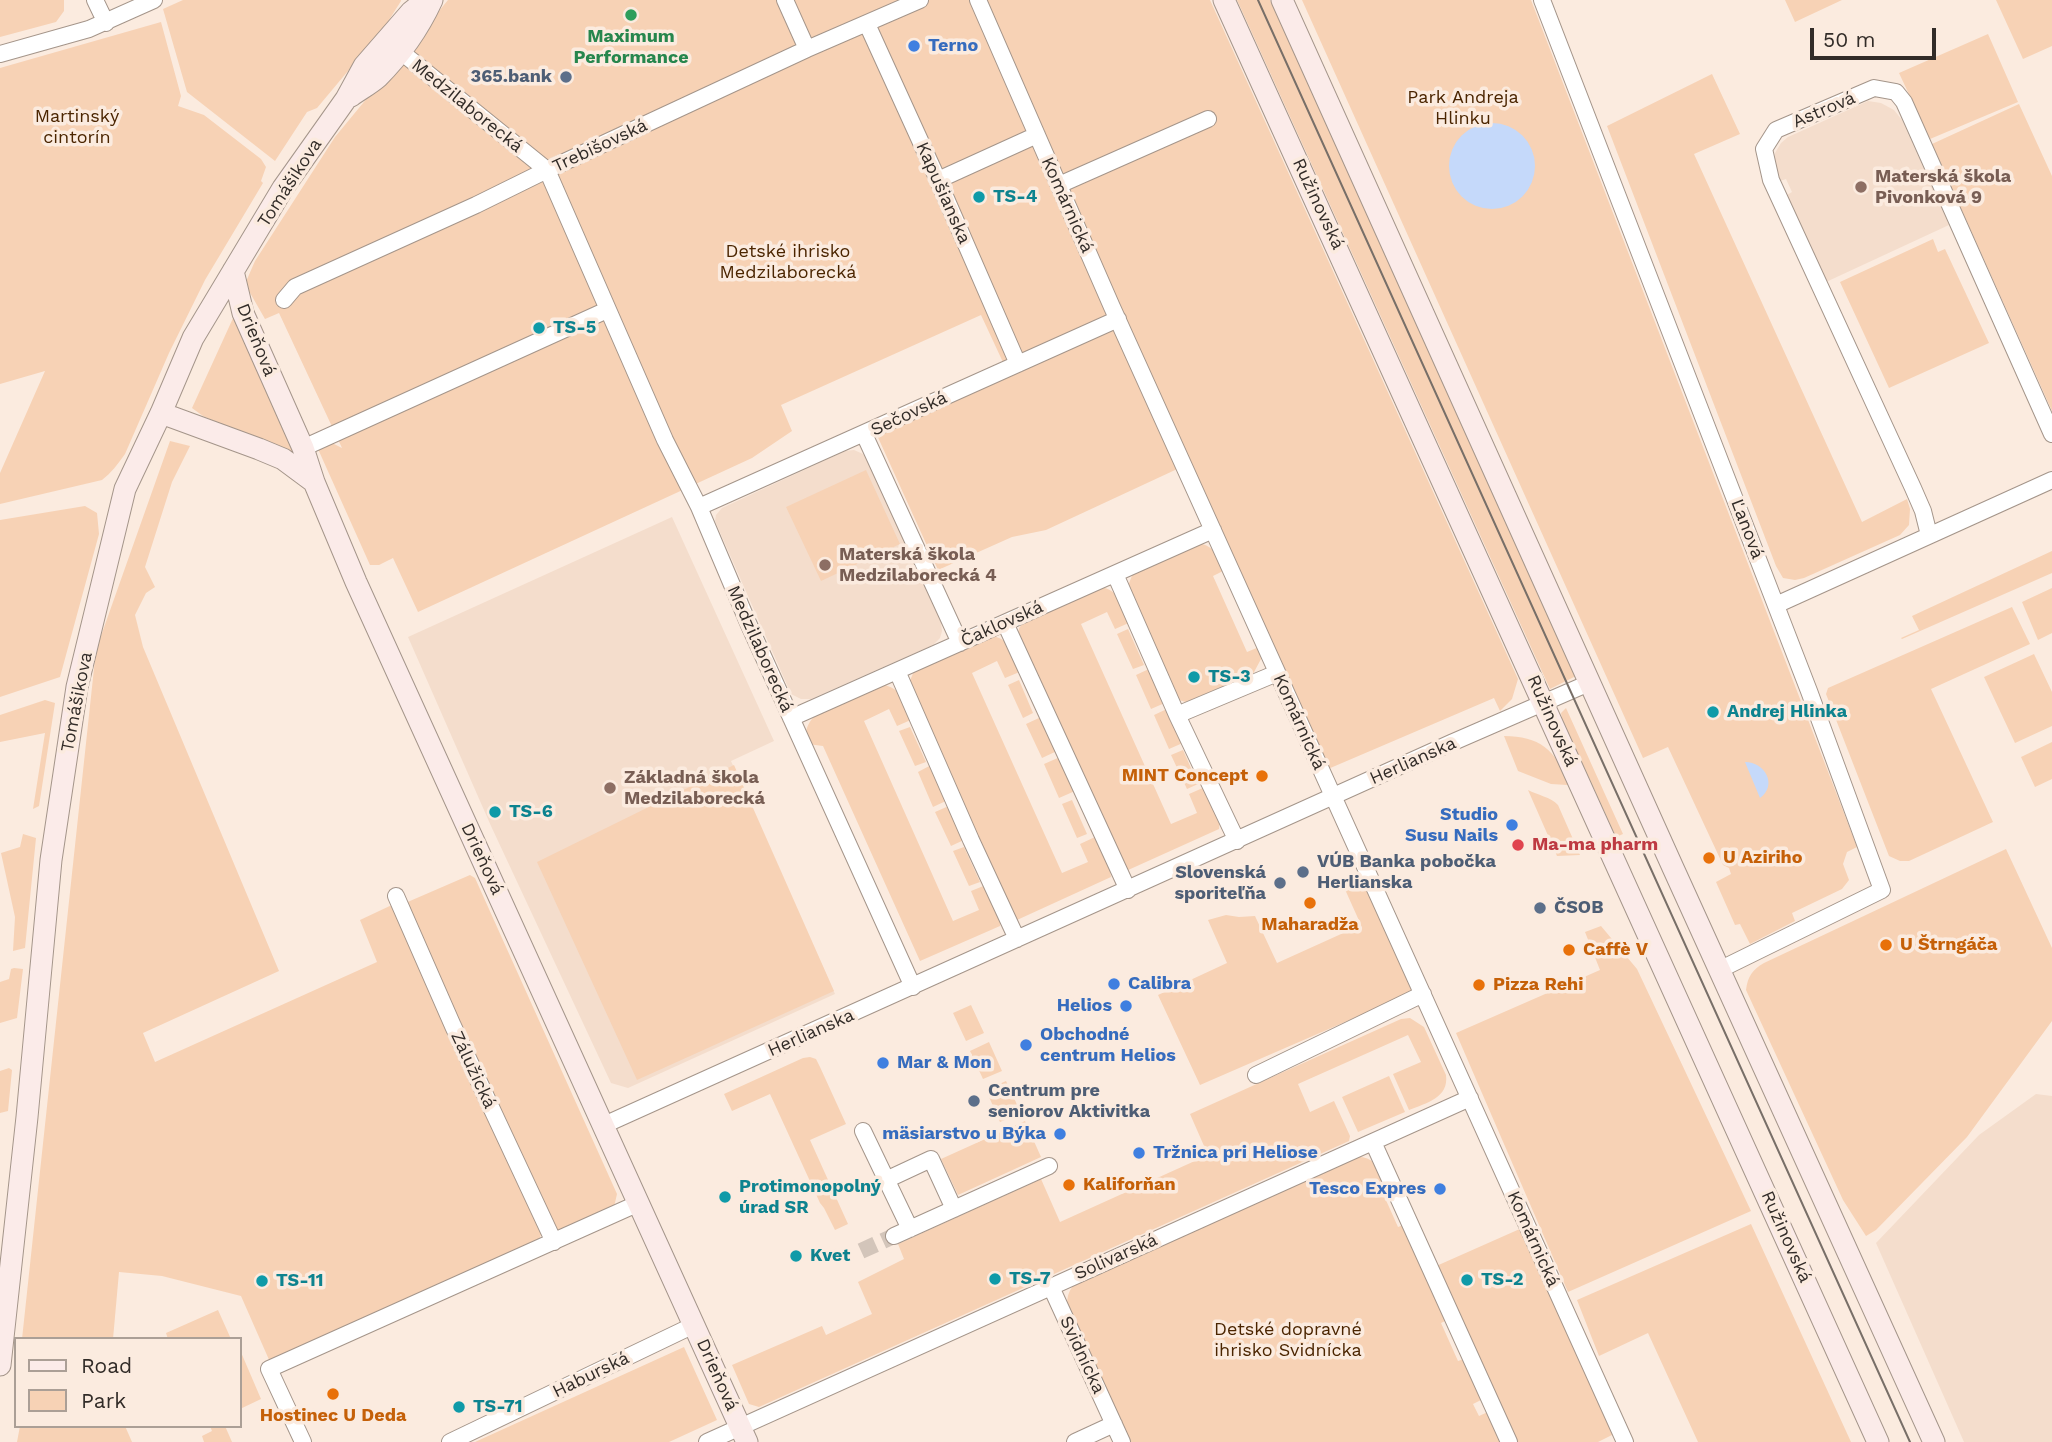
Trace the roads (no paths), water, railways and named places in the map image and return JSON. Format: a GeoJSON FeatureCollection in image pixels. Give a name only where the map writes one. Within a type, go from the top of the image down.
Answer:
{"type":"FeatureCollection","features":[{"type":"Feature","properties":{"kind":"street"},"geometry":{"type":"LineString","coordinates":[[95,0],[106,23]]}},
{"type":"Feature","properties":{"kind":"street"},"geometry":{"type":"LineString","coordinates":[[0,54],[106,23],[154,0]]}},
{"type":"Feature","properties":{"kind":"street","name":"Tomášikova"},"geometry":{"type":"LineString","coordinates":[[0,1364],[51,860],[77,687],[125,489],[194,338],[283,188],[346,99],[365,66],[411,12],[426,0]]}},
{"type":"Feature","properties":{"kind":"street","name":"Tomášikova"},"geometry":{"type":"LineString","coordinates":[[346,99],[376,78],[400,51],[422,22],[432,0]]}},
{"type":"Feature","properties":{"kind":"street"},"geometry":{"type":"LineString","coordinates":[[785,0],[807,49]]}},
{"type":"Feature","properties":{"kind":"street","name":"Trebišovská"},"geometry":{"type":"LineString","coordinates":[[284,300],[295,287],[807,49],[920,0]]}},
{"type":"Feature","properties":{"kind":"street","name":"Komárnická"},"geometry":{"type":"LineString","coordinates":[[978,0],[1118,319],[1470,1098],[1618,1440]]}},
{"type":"Feature","properties":{"kind":"street","name":"Ružinovská"},"geometry":{"type":"LineString","coordinates":[[1224,0],[1878,1442]]}},
{"type":"Feature","properties":{"kind":"street"},"geometry":{"type":"LineString","coordinates":[[1282,0],[1934,1442]]}},
{"type":"Feature","properties":{"kind":"street","name":"Ľanová"},"geometry":{"type":"LineString","coordinates":[[1542,0],[1776,605],[1882,890],[1720,970]]}},
{"type":"Feature","properties":{"kind":"street","name":"Kapušianska"},"geometry":{"type":"LineString","coordinates":[[867,24],[1018,363]]}},
{"type":"Feature","properties":{"kind":"street","name":"Medzilaborecká"},"geometry":{"type":"LineString","coordinates":[[400,51],[547,170],[665,440],[699,507],[749,625],[913,987]]}},
{"type":"Feature","properties":{"kind":"street","name":"Astrová"},"geometry":{"type":"LineString","coordinates":[[1929,535],[1918,500],[1771,180],[1764,149],[1776,130],[1874,88],[1896,92],[1904,102],[1938,176],[2052,435]]}},
{"type":"Feature","properties":{"kind":"street"},"geometry":{"type":"LineString","coordinates":[[1059,185],[1208,119]]}},
{"type":"Feature","properties":{"kind":"street"},"geometry":{"type":"LineString","coordinates":[[938,180],[1037,135]]}},
{"type":"Feature","properties":{"kind":"street","name":"Drieňová"},"geometry":{"type":"LineString","coordinates":[[233,271],[243,313],[303,448],[314,482],[356,582],[744,1435]]}},
{"type":"Feature","properties":{"kind":"street"},"geometry":{"type":"LineString","coordinates":[[303,448],[607,310]]}},
{"type":"Feature","properties":{"kind":"street","name":"Sečovská"},"geometry":{"type":"LineString","coordinates":[[699,507],[1118,319]]}},
{"type":"Feature","properties":{"kind":"street"},"geometry":{"type":"LineString","coordinates":[[161,413],[283,459],[314,482]]}},
{"type":"Feature","properties":{"kind":"street"},"geometry":{"type":"LineString","coordinates":[[864,434],[960,643]]}},
{"type":"Feature","properties":{"kind":"street"},"geometry":{"type":"LineString","coordinates":[[1776,605],[2052,480]]}},
{"type":"Feature","properties":{"kind":"street","name":"Čaklovská"},"geometry":{"type":"LineString","coordinates":[[791,718],[1213,530]]}},
{"type":"Feature","properties":{"kind":"street"},"geometry":{"type":"LineString","coordinates":[[1115,574],[1177,715],[1237,841]]}},
{"type":"Feature","properties":{"kind":"street"},"geometry":{"type":"LineString","coordinates":[[1005,622],[1128,890]]}},
{"type":"Feature","properties":{"kind":"street"},"geometry":{"type":"LineString","coordinates":[[897,671],[1017,939]]}},
{"type":"Feature","properties":{"kind":"street"},"geometry":{"type":"LineString","coordinates":[[1177,715],[1277,673]]}},
{"type":"Feature","properties":{"kind":"street","name":"Herlianska"},"geometry":{"type":"LineString","coordinates":[[604,1125],[1590,683]]}},
{"type":"Feature","properties":{"kind":"street","name":"Zálužická"},"geometry":{"type":"LineString","coordinates":[[396,896],[453,1026],[554,1242]]}},
{"type":"Feature","properties":{"kind":"street"},"geometry":{"type":"LineString","coordinates":[[1256,1075],[1423,993]]}},
{"type":"Feature","properties":{"kind":"street","name":"Solivarská"},"geometry":{"type":"LineString","coordinates":[[707,1442],[744,1435],[1056,1285],[1470,1098]]}},
{"type":"Feature","properties":{"kind":"street"},"geometry":{"type":"LineString","coordinates":[[863,1131],[886,1180],[902,1233],[1049,1166]]}},
{"type":"Feature","properties":{"kind":"street"},"geometry":{"type":"LineString","coordinates":[[1373,1142],[1509,1442]]}},
{"type":"Feature","properties":{"kind":"street"},"geometry":{"type":"LineString","coordinates":[[886,1180],[931,1159],[954,1209]]}},
{"type":"Feature","properties":{"kind":"street"},"geometry":{"type":"LineString","coordinates":[[303,1442],[269,1369],[639,1203]]}},
{"type":"Feature","properties":{"kind":"street","name":"Svidnícka"},"geometry":{"type":"LineString","coordinates":[[1056,1285],[1122,1442]]}},
{"type":"Feature","properties":{"kind":"street","name":"Haburská"},"geometry":{"type":"LineString","coordinates":[[450,1442],[694,1325]]}},
{"type":"Feature","properties":{"kind":"street"},"geometry":{"type":"LineString","coordinates":[[1074,1442],[1114,1424]]}},
{"type":"Feature","properties":{"kind":"water"},"geometry":{"type":"Polygon","coordinates":[[[1484,123],[1500,123],[1523,135],[1532,149],[1535,166],[1532,183],[1523,197],[1500,209],[1484,209],[1468,202],[1456,190],[1449,174],[1449,158],[1456,142],[1468,130],[1484,123]]]}},
{"type":"Feature","properties":{"kind":"water"},"geometry":{"type":"Polygon","coordinates":[[[1745,762],[1758,766],[1767,775],[1768,787],[1760,798],[1745,762]]]}},
{"type":"Feature","properties":{"kind":"tunnel"},"geometry":{"type":"LineString","coordinates":[[861,1251],[894,1236]]}},
{"type":"Feature","properties":{"kind":"tram line"},"geometry":{"type":"LineString","coordinates":[[1258,0],[1910,1442]]}},
{"type":"Feature","properties":{"kind":"place","name":"Maximum Performance"},"geometry":{"type":"Point","coordinates":[631,15]}},
{"type":"Feature","properties":{"kind":"place","name":"Terno"},"geometry":{"type":"Point","coordinates":[914,46]}},
{"type":"Feature","properties":{"kind":"place","name":"365.bank"},"geometry":{"type":"Point","coordinates":[566,77]}},
{"type":"Feature","properties":{"kind":"place","name":"Materská škola Pivonková 9"},"geometry":{"type":"Point","coordinates":[1861,187]}},
{"type":"Feature","properties":{"kind":"place","name":"TS-4"},"geometry":{"type":"Point","coordinates":[979,197]}},
{"type":"Feature","properties":{"kind":"place","name":"TS-5"},"geometry":{"type":"Point","coordinates":[539,328]}},
{"type":"Feature","properties":{"kind":"place","name":"Materská škola Medzilaborecká 4"},"geometry":{"type":"Point","coordinates":[825,565]}},
{"type":"Feature","properties":{"kind":"place","name":"TS-3"},"geometry":{"type":"Point","coordinates":[1194,677]}},
{"type":"Feature","properties":{"kind":"place","name":"Andrej Hlinka"},"geometry":{"type":"Point","coordinates":[1713,712]}},
{"type":"Feature","properties":{"kind":"place","name":"MINT Concept"},"geometry":{"type":"Point","coordinates":[1262,776]}},
{"type":"Feature","properties":{"kind":"place","name":"Základná škola Medzilaborecká"},"geometry":{"type":"Point","coordinates":[610,788]}},
{"type":"Feature","properties":{"kind":"place","name":"TS-6"},"geometry":{"type":"Point","coordinates":[495,812]}},
{"type":"Feature","properties":{"kind":"place","name":"Studio Susu Nails"},"geometry":{"type":"Point","coordinates":[1512,825]}},
{"type":"Feature","properties":{"kind":"place","name":"Ma-ma pharm"},"geometry":{"type":"Point","coordinates":[1518,845]}},
{"type":"Feature","properties":{"kind":"place","name":"U Aziriho"},"geometry":{"type":"Point","coordinates":[1709,858]}},
{"type":"Feature","properties":{"kind":"place","name":"VÚB Banka pobočka Herlianska"},"geometry":{"type":"Point","coordinates":[1303,872]}},
{"type":"Feature","properties":{"kind":"place","name":"Slovenská sporiteľňa"},"geometry":{"type":"Point","coordinates":[1280,883]}},
{"type":"Feature","properties":{"kind":"place","name":"Maharadža"},"geometry":{"type":"Point","coordinates":[1310,903]}},
{"type":"Feature","properties":{"kind":"place","name":"ČSOB"},"geometry":{"type":"Point","coordinates":[1540,908]}},
{"type":"Feature","properties":{"kind":"place","name":"U Štrngáča"},"geometry":{"type":"Point","coordinates":[1886,945]}},
{"type":"Feature","properties":{"kind":"place","name":"Caffè V"},"geometry":{"type":"Point","coordinates":[1569,950]}},
{"type":"Feature","properties":{"kind":"place","name":"Calibra"},"geometry":{"type":"Point","coordinates":[1114,984]}},
{"type":"Feature","properties":{"kind":"place","name":"Pizza Rehi"},"geometry":{"type":"Point","coordinates":[1479,985]}},
{"type":"Feature","properties":{"kind":"place","name":"Helios"},"geometry":{"type":"Point","coordinates":[1126,1006]}},
{"type":"Feature","properties":{"kind":"place","name":"Obchodné centrum Helios"},"geometry":{"type":"Point","coordinates":[1026,1045]}},
{"type":"Feature","properties":{"kind":"place","name":"Mar & Mon"},"geometry":{"type":"Point","coordinates":[883,1063]}},
{"type":"Feature","properties":{"kind":"place","name":"Centrum pre seniorov Aktivitka"},"geometry":{"type":"Point","coordinates":[974,1101]}},
{"type":"Feature","properties":{"kind":"place","name":"mäsiarstvo u Býka"},"geometry":{"type":"Point","coordinates":[1060,1134]}},
{"type":"Feature","properties":{"kind":"place","name":"Tržnica pri Heliose"},"geometry":{"type":"Point","coordinates":[1139,1153]}},
{"type":"Feature","properties":{"kind":"place","name":"Kaliforňan"},"geometry":{"type":"Point","coordinates":[1069,1185]}},
{"type":"Feature","properties":{"kind":"place","name":"Tesco Expres"},"geometry":{"type":"Point","coordinates":[1440,1189]}},
{"type":"Feature","properties":{"kind":"place","name":"Protimonopolný úrad SR"},"geometry":{"type":"Point","coordinates":[725,1197]}},
{"type":"Feature","properties":{"kind":"place","name":"Kvet"},"geometry":{"type":"Point","coordinates":[796,1256]}},
{"type":"Feature","properties":{"kind":"place","name":"TS-7"},"geometry":{"type":"Point","coordinates":[995,1279]}},
{"type":"Feature","properties":{"kind":"place","name":"TS-2"},"geometry":{"type":"Point","coordinates":[1467,1280]}},
{"type":"Feature","properties":{"kind":"place","name":"TS-11"},"geometry":{"type":"Point","coordinates":[262,1281]}},
{"type":"Feature","properties":{"kind":"place","name":"Hostinec U Deda"},"geometry":{"type":"Point","coordinates":[333,1394]}},
{"type":"Feature","properties":{"kind":"place","name":"TS-71"},"geometry":{"type":"Point","coordinates":[459,1407]}},
{"type":"Feature","properties":{"kind":"park label","name":"Park Andreja Hlinku"},"geometry":{"type":"Point","coordinates":[1463,108]}},
{"type":"Feature","properties":{"kind":"park label","name":"Martinský cintorín"},"geometry":{"type":"Point","coordinates":[77,127]}},
{"type":"Feature","properties":{"kind":"park label","name":"Detské ihrisko Medzilaborecká"},"geometry":{"type":"Point","coordinates":[788,262]}},
{"type":"Feature","properties":{"kind":"park label","name":"Detské dopravné ihrisko Svidnícka"},"geometry":{"type":"Point","coordinates":[1288,1340]}}]}
